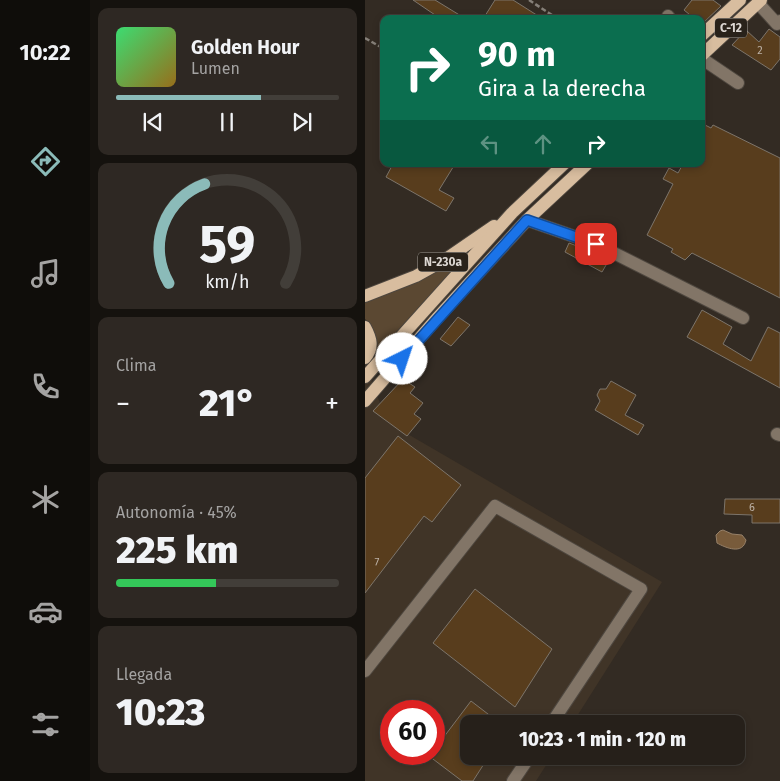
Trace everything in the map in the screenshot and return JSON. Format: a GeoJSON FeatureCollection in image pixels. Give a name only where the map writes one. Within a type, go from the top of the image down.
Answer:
{"type":"FeatureCollection","features":[{"type":"Feature","properties":{"kind":"main road","name":"C-12"},"geometry":{"type":"LineString","coordinates":[[705,32],[740,0]]}},
{"type":"Feature","properties":{"kind":"main road","name":"C-12"},"geometry":{"type":"LineString","coordinates":[[705,53],[760,2]]}},
{"type":"Feature","properties":{"kind":"main road"},"geometry":{"type":"LineString","coordinates":[[365,377],[512,213],[561,167]]}},
{"type":"Feature","properties":{"kind":"main road"},"geometry":{"type":"LineString","coordinates":[[365,401],[438,317],[527,220],[584,167]]}},
{"type":"Feature","properties":{"kind":"main road","name":"N-230a"},"geometry":{"type":"LineString","coordinates":[[365,296],[416,276],[443,261],[512,213]]}},
{"type":"Feature","properties":{"kind":"main road"},"geometry":{"type":"LineString","coordinates":[[365,327],[369,334],[371,345],[365,358]]}},
{"type":"Feature","properties":{"kind":"street"},"geometry":{"type":"LineString","coordinates":[[760,2],[777,24],[780,21]]}},
{"type":"Feature","properties":{"kind":"street"},"geometry":{"type":"LineString","coordinates":[[705,60],[738,83]]}},
{"type":"Feature","properties":{"kind":"street"},"geometry":{"type":"LineString","coordinates":[[527,220],[596,244],[743,318]]}},
{"type":"Feature","properties":{"kind":"street"},"geometry":{"type":"LineString","coordinates":[[365,671],[495,506],[641,589],[557,715]]}},
{"type":"Feature","properties":{"kind":"street"},"geometry":{"type":"LineString","coordinates":[[513,781],[523,765]]}},
{"type":"Feature","properties":{"kind":"path"},"geometry":{"type":"LineString","coordinates":[[529,0],[552,15]]}},
{"type":"Feature","properties":{"kind":"path"},"geometry":{"type":"LineString","coordinates":[[365,38],[380,47]]}},
{"type":"Feature","properties":{"kind":"shaded area"},"geometry":{"type":"Polygon","coordinates":[[[474,246],[375,356],[375,336],[372,327],[365,319],[365,301],[474,246]]]}},
{"type":"Feature","properties":{"kind":"shaded area"},"geometry":{"type":"Polygon","coordinates":[[[365,363],[387,422],[662,582],[578,715],[460,715],[460,765],[546,765],[536,781],[365,781],[365,363]]]}},
{"type":"Feature","properties":{"kind":"shaded area"},"geometry":{"type":"Polygon","coordinates":[[[723,530],[732,534],[742,535],[746,540],[744,545],[741,548],[734,549],[717,543],[716,535],[723,530]]]}},
{"type":"Feature","properties":{"kind":"building"},"geometry":{"type":"Polygon","coordinates":[[[413,0],[435,0],[459,15],[435,15],[413,0]]]}},
{"type":"Feature","properties":{"kind":"building"},"geometry":{"type":"Polygon","coordinates":[[[495,0],[513,0],[537,15],[486,15],[495,0]]]}},
{"type":"Feature","properties":{"kind":"building"},"geometry":{"type":"Polygon","coordinates":[[[692,0],[713,0],[721,6],[705,21],[705,15],[690,15],[684,10],[692,0]]]}},
{"type":"Feature","properties":{"kind":"building"},"geometry":{"type":"Polygon","coordinates":[[[769,29],[780,37],[780,59],[771,70],[732,45],[746,30],[759,42],[769,29]]]}},
{"type":"Feature","properties":{"kind":"building"},"geometry":{"type":"Polygon","coordinates":[[[705,125],[711,128],[713,125],[780,158],[780,298],[692,253],[685,260],[671,252],[673,249],[647,235],[673,184],[663,179],[669,168],[678,173],[681,167],[705,167],[705,125]]]}},
{"type":"Feature","properties":{"kind":"building"},"geometry":{"type":"Polygon","coordinates":[[[391,167],[453,167],[439,190],[454,198],[446,211],[386,177],[391,167]]]}},
{"type":"Feature","properties":{"kind":"building"},"geometry":{"type":"Polygon","coordinates":[[[569,243],[609,260],[602,272],[565,252],[569,243]]]}},
{"type":"Feature","properties":{"kind":"building"},"geometry":{"type":"Polygon","coordinates":[[[702,310],[732,327],[723,344],[751,361],[768,327],[780,333],[780,388],[687,337],[702,310]]]}},
{"type":"Feature","properties":{"kind":"building"},"geometry":{"type":"Polygon","coordinates":[[[458,317],[470,325],[451,346],[440,339],[458,317]]]}},
{"type":"Feature","properties":{"kind":"building"},"geometry":{"type":"Polygon","coordinates":[[[403,379],[415,387],[410,393],[423,403],[414,414],[421,419],[407,436],[373,411],[403,379]]]}},
{"type":"Feature","properties":{"kind":"building"},"geometry":{"type":"Polygon","coordinates":[[[611,381],[636,395],[625,415],[644,425],[638,435],[595,410],[600,401],[597,395],[600,389],[606,389],[611,381]]]}},
{"type":"Feature","properties":{"kind":"building"},"geometry":{"type":"Polygon","coordinates":[[[398,436],[461,485],[432,522],[424,516],[365,593],[365,478],[398,436]]]}},
{"type":"Feature","properties":{"kind":"building"},"geometry":{"type":"Polygon","coordinates":[[[725,499],[780,499],[780,523],[752,523],[752,515],[724,514],[725,499]]]}},
{"type":"Feature","properties":{"kind":"building"},"geometry":{"type":"Polygon","coordinates":[[[475,589],[552,649],[515,707],[433,643],[475,589]]]}},
{"type":"Feature","properties":{"kind":"building"},"geometry":{"type":"Polygon","coordinates":[[[471,701],[489,715],[460,715],[471,701]]]}},
{"type":"Feature","properties":{"kind":"building"},"geometry":{"type":"Polygon","coordinates":[[[460,716],[460,765],[483,765],[473,781],[462,781],[441,765],[445,765],[445,735],[460,716]]]}},
{"type":"Feature","properties":{"kind":"route"},"geometry":{"type":"LineString","coordinates":[[402,359],[527,220],[596,244]]}}]}
